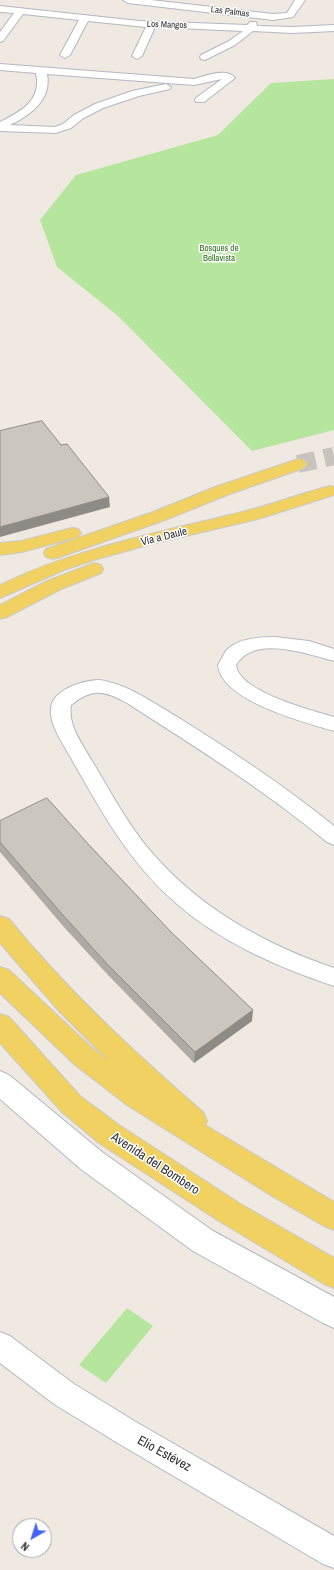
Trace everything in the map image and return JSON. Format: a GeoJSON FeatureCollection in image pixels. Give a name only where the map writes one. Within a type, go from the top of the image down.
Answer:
{"type":"FeatureCollection","features":[{"type":"Feature","properties":{"kind":"main road","name":"Vía a Daule"},"geometry":{"type":"LineString","coordinates":[[0,575],[44,556],[159,516],[222,491],[298,464]]}},
{"type":"Feature","properties":{"kind":"main road"},"geometry":{"type":"LineString","coordinates":[[258,478],[275,479],[288,486],[289,496],[284,505]]}},
{"type":"Feature","properties":{"kind":"main road","name":"Vía a Daule"},"geometry":{"type":"LineString","coordinates":[[0,592],[31,577],[83,558],[243,518],[330,490]]}},
{"type":"Feature","properties":{"kind":"main road"},"geometry":{"type":"LineString","coordinates":[[0,549],[51,539],[222,491]]}},
{"type":"Feature","properties":{"kind":"main road"},"geometry":{"type":"LineString","coordinates":[[0,613],[22,600],[75,576],[196,537],[243,518]]}},
{"type":"Feature","properties":{"kind":"main road"},"geometry":{"type":"LineString","coordinates":[[0,926],[22,954],[60,996],[139,1072],[239,1161]]}},
{"type":"Feature","properties":{"kind":"main road"},"geometry":{"type":"LineString","coordinates":[[0,977],[83,1056],[136,1097],[239,1161],[334,1217]]}},
{"type":"Feature","properties":{"kind":"main road","name":"Avenida del Bombero"},"geometry":{"type":"LineString","coordinates":[[0,1025],[71,1104],[110,1134],[143,1158],[229,1212],[334,1274]]}},
{"type":"Feature","properties":{"kind":"main road"},"geometry":{"type":"LineString","coordinates":[[0,1045],[71,1104]]}},
{"type":"Feature","properties":{"kind":"main road"},"geometry":{"type":"LineString","coordinates":[[0,1083],[92,1161],[203,1241],[334,1313]]}},
{"type":"Feature","properties":{"kind":"street","name":"Las Palmas"},"geometry":{"type":"LineString","coordinates":[[128,0],[248,10],[273,17],[286,16],[292,13],[300,0]]}},
{"type":"Feature","properties":{"kind":"street","name":"Los Mangos"},"geometry":{"type":"LineString","coordinates":[[0,9],[152,24],[293,30],[334,28]]}},
{"type":"Feature","properties":{"kind":"street"},"geometry":{"type":"LineString","coordinates":[[205,57],[238,38],[251,28],[253,25],[248,10]]}},
{"type":"Feature","properties":{"kind":"street"},"geometry":{"type":"LineString","coordinates":[[0,39],[21,12]]}},
{"type":"Feature","properties":{"kind":"street"},"geometry":{"type":"LineString","coordinates":[[65,54],[85,18]]}},
{"type":"Feature","properties":{"kind":"street"},"geometry":{"type":"LineString","coordinates":[[137,56],[152,24]]}},
{"type":"Feature","properties":{"kind":"street"},"geometry":{"type":"LineString","coordinates":[[293,30],[334,34]]}},
{"type":"Feature","properties":{"kind":"street"},"geometry":{"type":"LineString","coordinates":[[0,68],[194,82]]}},
{"type":"Feature","properties":{"kind":"street"},"geometry":{"type":"LineString","coordinates":[[0,127],[21,115],[37,102],[44,88],[40,70]]}},
{"type":"Feature","properties":{"kind":"street"},"geometry":{"type":"LineString","coordinates":[[0,127],[56,130],[67,126],[78,117],[99,106],[130,95],[218,76],[228,76],[230,78],[200,100]]}},
{"type":"Feature","properties":{"kind":"street"},"geometry":{"type":"LineString","coordinates":[[334,655],[321,650],[292,644],[256,644],[240,649],[233,654],[228,660],[227,665],[231,678],[250,692],[271,702],[334,724]]}},
{"type":"Feature","properties":{"kind":"street"},"geometry":{"type":"LineString","coordinates":[[334,837],[307,814],[226,756],[122,693],[99,686],[86,688],[62,702],[60,706],[61,718],[66,731],[120,825],[146,860],[171,885],[212,918],[268,951],[311,970],[334,977]]}},
{"type":"Feature","properties":{"kind":"street","name":"Elio Estévez"},"geometry":{"type":"LineString","coordinates":[[0,1346],[64,1394],[126,1432],[334,1553]]}},
{"type":"Feature","properties":{"kind":"green space","name":"Bosques de Bellavista"},"geometry":{"type":"Polygon","coordinates":[[[334,79],[334,430],[252,451],[118,316],[57,267],[40,220],[76,175],[218,135],[271,83],[334,79]]]}},
{"type":"Feature","properties":{"kind":"green space"},"geometry":{"type":"Polygon","coordinates":[[[127,1308],[153,1326],[106,1383],[79,1365],[127,1308]]]}},
{"type":"Feature","properties":{"kind":"building"},"geometry":{"type":"Polygon","coordinates":[[[42,421],[61,445],[67,444],[109,497],[0,527],[0,431],[42,421]]]}},
{"type":"Feature","properties":{"kind":"building"},"geometry":{"type":"Polygon","coordinates":[[[47,798],[171,932],[253,1010],[195,1052],[107,964],[0,842],[0,821],[47,798]]]}},
{"type":"Feature","properties":{"kind":"tunnel"},"geometry":{"type":"LineString","coordinates":[[298,464],[334,456]]}}]}
